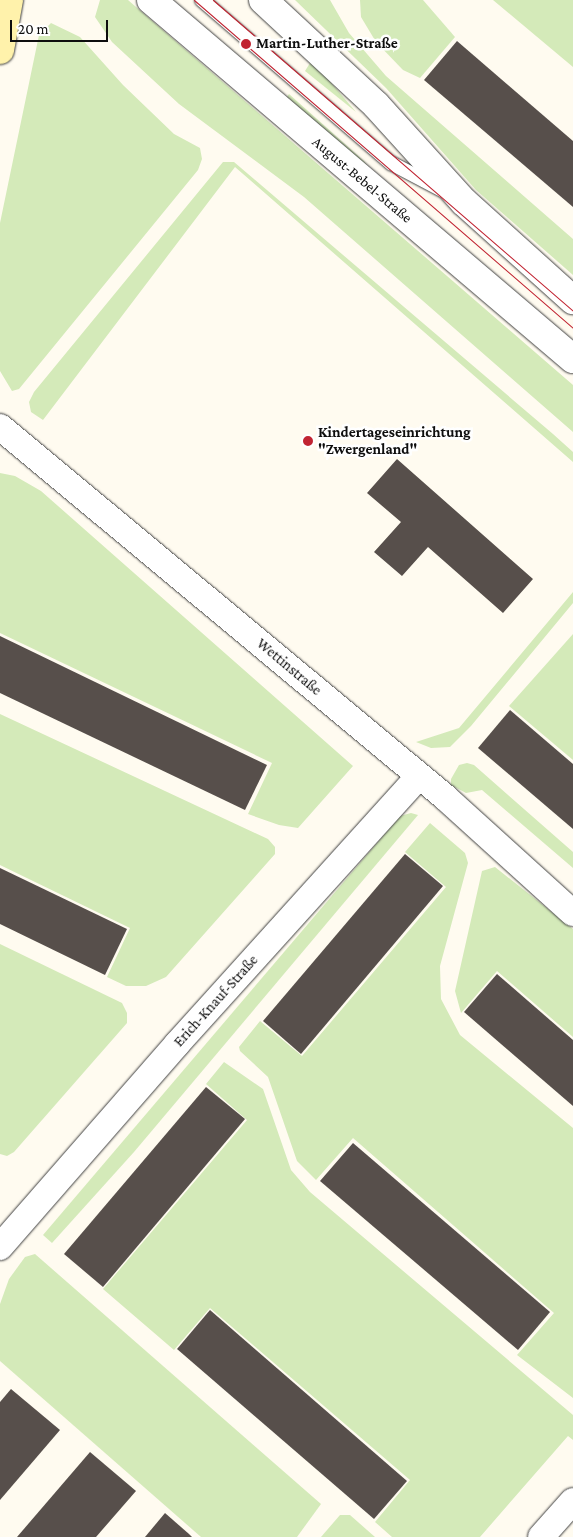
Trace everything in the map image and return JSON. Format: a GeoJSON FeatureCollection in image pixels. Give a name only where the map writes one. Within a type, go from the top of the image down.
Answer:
{"type":"FeatureCollection","features":[{"type":"Feature","properties":{"kind":"main road"},"geometry":{"type":"LineString","coordinates":[[0,50],[9,0]]}},
{"type":"Feature","properties":{"kind":"street","name":"August-Bebel-Straße"},"geometry":{"type":"LineString","coordinates":[[152,0],[573,359]]}},
{"type":"Feature","properties":{"kind":"street"},"geometry":{"type":"LineString","coordinates":[[263,0],[376,105],[464,202],[573,300]]}},
{"type":"Feature","properties":{"kind":"street","name":"Wettinstraße"},"geometry":{"type":"LineString","coordinates":[[0,427],[22,442],[419,776],[573,913]]}},
{"type":"Feature","properties":{"kind":"street","name":"Erich-Knauf-Straße"},"geometry":{"type":"LineString","coordinates":[[6,1235],[419,776]]}},
{"type":"Feature","properties":{"kind":"street"},"geometry":{"type":"LineString","coordinates":[[541,1537],[573,1500]]}},
{"type":"Feature","properties":{"kind":"lane"},"geometry":{"type":"LineString","coordinates":[[202,0],[391,163],[464,202]]}},
{"type":"Feature","properties":{"kind":"green space"},"geometry":{"type":"Polygon","coordinates":[[[100,0],[128,0],[573,385],[573,432],[304,197],[179,104],[112,42],[95,17],[100,0]]]}},
{"type":"Feature","properties":{"kind":"green space"},"geometry":{"type":"Polygon","coordinates":[[[295,0],[330,0],[349,33],[386,76],[573,239],[573,275],[476,190],[386,88],[295,0]]]}},
{"type":"Feature","properties":{"kind":"green space"},"geometry":{"type":"Polygon","coordinates":[[[360,0],[423,0],[455,37],[420,78],[403,70],[376,42],[361,17],[360,0]]]}},
{"type":"Feature","properties":{"kind":"green space"},"geometry":{"type":"Polygon","coordinates":[[[493,0],[573,0],[573,67],[493,0]]]}},
{"type":"Feature","properties":{"kind":"green space"},"geometry":{"type":"Polygon","coordinates":[[[51,23],[80,37],[123,85],[174,134],[200,148],[202,159],[198,170],[19,389],[12,391],[0,371],[0,223],[39,35],[51,23]]]}},
{"type":"Feature","properties":{"kind":"green space"},"geometry":{"type":"Polygon","coordinates":[[[310,63],[327,78],[356,112],[305,71],[310,63]]]}},
{"type":"Feature","properties":{"kind":"green space"},"geometry":{"type":"Polygon","coordinates":[[[289,94],[364,161],[369,168],[283,103],[289,94]]]}},
{"type":"Feature","properties":{"kind":"green space"},"geometry":{"type":"Polygon","coordinates":[[[223,162],[234,162],[553,434],[573,452],[573,462],[235,167],[43,420],[31,412],[29,402],[34,392],[223,162]]]}},
{"type":"Feature","properties":{"kind":"green space"},"geometry":{"type":"Polygon","coordinates":[[[0,473],[15,476],[41,491],[353,766],[298,828],[279,825],[248,814],[272,763],[0,633],[0,473]]]}},
{"type":"Feature","properties":{"kind":"green space"},"geometry":{"type":"Polygon","coordinates":[[[573,592],[573,603],[471,726],[450,747],[431,748],[416,742],[459,728],[573,592]]]}},
{"type":"Feature","properties":{"kind":"green space"},"geometry":{"type":"Polygon","coordinates":[[[573,634],[573,760],[509,706],[573,634]]]}},
{"type":"Feature","properties":{"kind":"green space"},"geometry":{"type":"Polygon","coordinates":[[[0,714],[268,839],[275,847],[275,854],[166,977],[146,986],[126,986],[107,977],[130,928],[0,865],[0,714]]]}},
{"type":"Feature","properties":{"kind":"green space"},"geometry":{"type":"Polygon","coordinates":[[[467,763],[474,765],[573,852],[573,868],[482,790],[466,793],[451,785],[451,779],[459,765],[467,763]]]}},
{"type":"Feature","properties":{"kind":"green space"},"geometry":{"type":"Polygon","coordinates":[[[411,813],[418,815],[134,1152],[52,1243],[43,1235],[400,816],[411,813]]]}},
{"type":"Feature","properties":{"kind":"green space"},"geometry":{"type":"Polygon","coordinates":[[[430,823],[465,853],[468,863],[440,966],[441,999],[460,1035],[573,1128],[573,1398],[517,1355],[554,1313],[353,1138],[316,1180],[297,1161],[268,1077],[240,1051],[239,1047],[260,1021],[302,1056],[446,887],[405,852],[430,823]]]}},
{"type":"Feature","properties":{"kind":"green space"},"geometry":{"type":"Polygon","coordinates":[[[495,867],[573,929],[573,1037],[497,971],[461,1013],[455,991],[482,871],[495,867]]]}},
{"type":"Feature","properties":{"kind":"green space"},"geometry":{"type":"Polygon","coordinates":[[[0,944],[122,1003],[127,1013],[127,1023],[14,1152],[7,1156],[0,1154],[0,944]]]}},
{"type":"Feature","properties":{"kind":"green space"},"geometry":{"type":"Polygon","coordinates":[[[224,1062],[263,1089],[291,1170],[310,1192],[573,1415],[573,1440],[568,1436],[480,1537],[392,1537],[375,1522],[410,1480],[210,1308],[174,1350],[103,1289],[247,1120],[206,1084],[224,1062]]]}},
{"type":"Feature","properties":{"kind":"green space"},"geometry":{"type":"Polygon","coordinates":[[[35,1254],[321,1504],[297,1537],[201,1537],[0,1361],[0,1304],[9,1279],[25,1257],[35,1254]]]}},
{"type":"Feature","properties":{"kind":"green space"},"geometry":{"type":"Polygon","coordinates":[[[340,1515],[350,1515],[375,1537],[321,1537],[340,1515]]]}},
{"type":"Feature","properties":{"kind":"building"},"geometry":{"type":"Polygon","coordinates":[[[457,41],[573,141],[573,207],[424,80],[457,41]]]}},
{"type":"Feature","properties":{"kind":"building"},"geometry":{"type":"Polygon","coordinates":[[[397,459],[533,579],[503,613],[428,547],[402,576],[374,552],[401,522],[367,493],[397,459]]]}},
{"type":"Feature","properties":{"kind":"building"},"geometry":{"type":"Polygon","coordinates":[[[0,636],[267,765],[245,810],[0,693],[0,636]]]}},
{"type":"Feature","properties":{"kind":"building"},"geometry":{"type":"Polygon","coordinates":[[[510,710],[573,764],[573,829],[478,748],[510,710]]]}},
{"type":"Feature","properties":{"kind":"building"},"geometry":{"type":"Polygon","coordinates":[[[405,854],[443,886],[301,1054],[263,1021],[405,854]]]}},
{"type":"Feature","properties":{"kind":"building"},"geometry":{"type":"Polygon","coordinates":[[[0,868],[127,929],[105,975],[0,924],[0,868]]]}},
{"type":"Feature","properties":{"kind":"building"},"geometry":{"type":"Polygon","coordinates":[[[497,974],[573,1040],[573,1106],[464,1012],[497,974]]]}},
{"type":"Feature","properties":{"kind":"building"},"geometry":{"type":"Polygon","coordinates":[[[206,1087],[245,1119],[103,1287],[64,1254],[206,1087]]]}},
{"type":"Feature","properties":{"kind":"building"},"geometry":{"type":"Polygon","coordinates":[[[353,1143],[550,1312],[518,1350],[320,1181],[353,1143]]]}},
{"type":"Feature","properties":{"kind":"building"},"geometry":{"type":"Polygon","coordinates":[[[210,1310],[407,1481],[374,1519],[177,1349],[210,1310]]]}},
{"type":"Feature","properties":{"kind":"building"},"geometry":{"type":"Polygon","coordinates":[[[11,1389],[60,1430],[0,1500],[0,1402],[11,1389]]]}},
{"type":"Feature","properties":{"kind":"building"},"geometry":{"type":"Polygon","coordinates":[[[90,1452],[136,1491],[96,1537],[17,1537],[90,1452]]]}},
{"type":"Feature","properties":{"kind":"building"},"geometry":{"type":"Polygon","coordinates":[[[165,1513],[189,1534],[192,1537],[145,1537],[165,1513]]]}},
{"type":"Feature","properties":{"kind":"tram line"},"geometry":{"type":"LineString","coordinates":[[194,0],[573,328]]}},
{"type":"Feature","properties":{"kind":"tram line"},"geometry":{"type":"LineString","coordinates":[[213,0],[573,311]]}},
{"type":"Feature","properties":{"kind":"place","name":"Martin-Luther-Straße"},"geometry":{"type":"Point","coordinates":[246,44]}},
{"type":"Feature","properties":{"kind":"place","name":"Kindertageseinrichtung \"Zwergenland\""},"geometry":{"type":"Point","coordinates":[308,441]}}]}
